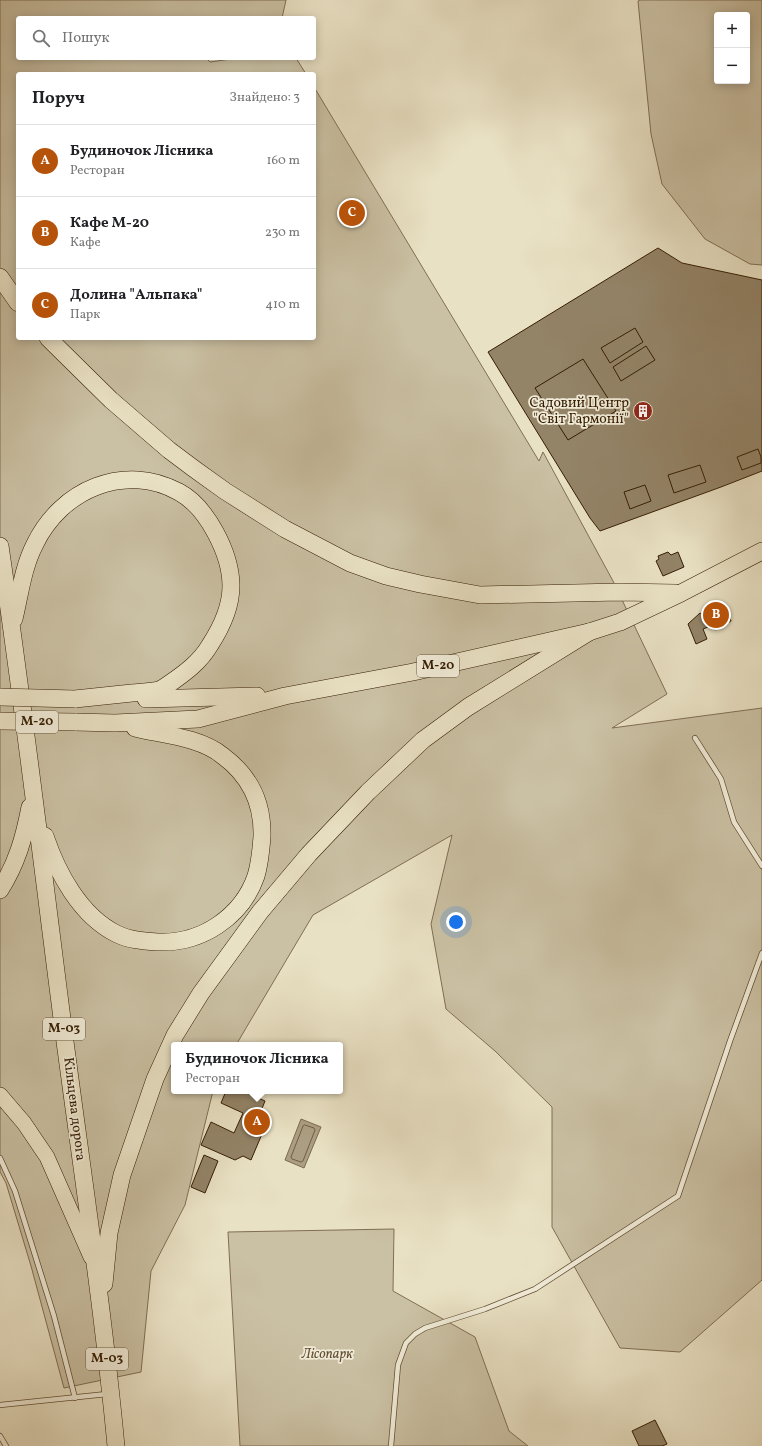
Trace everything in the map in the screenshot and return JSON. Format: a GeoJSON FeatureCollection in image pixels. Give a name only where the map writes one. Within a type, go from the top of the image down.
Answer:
{"type":"FeatureCollection","features":[{"type":"Feature","properties":{"kind":"highway"},"geometry":{"type":"LineString","coordinates":[[0,277],[16,300]]}},
{"type":"Feature","properties":{"kind":"highway"},"geometry":{"type":"LineString","coordinates":[[50,340],[111,400],[169,450],[193,468],[273,522],[350,563],[386,576],[413,583],[480,595],[619,592],[681,593]]}},
{"type":"Feature","properties":{"kind":"highway"},"geometry":{"type":"LineString","coordinates":[[12,629],[27,560],[35,542],[55,514],[82,492],[101,484],[120,479],[141,479],[161,483],[180,492],[197,507],[210,522],[220,543],[228,566],[231,586],[227,609],[219,632],[205,654],[193,667],[160,690],[75,699]]}},
{"type":"Feature","properties":{"kind":"highway","name":"М-03"},"geometry":{"type":"LineString","coordinates":[[0,546],[12,629]]}},
{"type":"Feature","properties":{"kind":"highway","name":"М-20"},"geometry":{"type":"LineString","coordinates":[[0,721],[114,723],[198,719],[285,696],[413,672],[589,632],[620,622],[681,593],[762,551]]}},
{"type":"Feature","properties":{"kind":"highway"},"geometry":{"type":"LineString","coordinates":[[0,592],[12,629]]}},
{"type":"Feature","properties":{"kind":"highway","name":"Кільцева дорога"},"geometry":{"type":"LineString","coordinates":[[12,629],[103,1324],[116,1446]]}},
{"type":"Feature","properties":{"kind":"highway"},"geometry":{"type":"LineString","coordinates":[[172,1042],[201,994],[260,912],[309,854],[368,792],[423,740],[468,707],[589,632]]}},
{"type":"Feature","properties":{"kind":"highway","name":"М-20"},"geometry":{"type":"LineString","coordinates":[[0,697],[75,699],[285,696]]}},
{"type":"Feature","properties":{"kind":"highway"},"geometry":{"type":"LineString","coordinates":[[33,795],[49,848],[62,877],[83,906],[102,925],[117,934],[141,941],[167,942],[185,940],[204,934],[229,918],[248,894],[256,876],[261,854],[262,821],[255,794],[242,772],[223,755],[198,741],[163,735],[114,723]]}},
{"type":"Feature","properties":{"kind":"highway"},"geometry":{"type":"LineString","coordinates":[[0,890],[9,876],[22,845],[33,795]]}},
{"type":"Feature","properties":{"kind":"highway"},"geometry":{"type":"LineString","coordinates":[[103,1324],[104,1275],[108,1240],[122,1174],[155,1079],[171,1044]]}},
{"type":"Feature","properties":{"kind":"main road"},"geometry":{"type":"LineString","coordinates":[[0,1095],[24,1123],[47,1157],[94,1264]]}},
{"type":"Feature","properties":{"kind":"lane"},"geometry":{"type":"LineString","coordinates":[[695,738],[721,779],[734,822],[762,866]]}},
{"type":"Feature","properties":{"kind":"lane"},"geometry":{"type":"LineString","coordinates":[[391,1446],[398,1365],[406,1343],[415,1334],[425,1328],[485,1309],[535,1289],[678,1196],[730,1041],[762,953]]}},
{"type":"Feature","properties":{"kind":"lane"},"geometry":{"type":"LineString","coordinates":[[0,1158],[17,1198],[54,1316],[75,1398]]}},
{"type":"Feature","properties":{"kind":"lane"},"geometry":{"type":"LineString","coordinates":[[0,1405],[111,1394]]}},
{"type":"Feature","properties":{"kind":"lane"},"geometry":{"type":"LineString","coordinates":[[0,1436],[6,1446]]}},
{"type":"Feature","properties":{"kind":"green space"},"geometry":{"type":"Polygon","coordinates":[[[0,0],[286,0],[282,16],[16,16],[16,60],[208,60],[210,62],[224,60],[297,60],[305,72],[16,72],[16,340],[316,340],[316,90],[539,461],[543,452],[613,581],[667,694],[612,728],[762,708],[762,1280],[680,1352],[620,1348],[552,1227],[552,1107],[495,1051],[446,1009],[431,924],[452,835],[313,915],[238,1042],[171,1042],[171,1094],[212,1094],[185,1205],[151,1271],[141,1372],[64,1388],[31,1266],[6,1183],[0,1172],[0,0]]]}},
{"type":"Feature","properties":{"kind":"green space"},"geometry":{"type":"Polygon","coordinates":[[[762,0],[762,265],[750,264],[705,239],[662,184],[651,134],[638,1],[762,0]]]}},
{"type":"Feature","properties":{"kind":"green space","name":"Лісопарк"},"geometry":{"type":"Polygon","coordinates":[[[394,1229],[393,1291],[475,1337],[509,1431],[528,1446],[240,1446],[228,1232],[394,1229]]]}},
{"type":"Feature","properties":{"kind":"water"},"geometry":{"type":"Polygon","coordinates":[[[301,1119],[321,1127],[304,1168],[285,1160],[301,1119]]]}},
{"type":"Feature","properties":{"kind":"building","name":"Садовий Центр \"Світ Гармонії\""},"geometry":{"type":"Polygon","coordinates":[[[658,248],[682,263],[762,280],[762,471],[600,531],[590,518],[488,352],[658,248]]]}},
{"type":"Feature","properties":{"kind":"building"},"geometry":{"type":"Polygon","coordinates":[[[635,328],[643,342],[610,363],[601,348],[635,328]]]}},
{"type":"Feature","properties":{"kind":"building"},"geometry":{"type":"Polygon","coordinates":[[[646,346],[655,360],[621,381],[613,367],[646,346]]]}},
{"type":"Feature","properties":{"kind":"building"},"geometry":{"type":"Polygon","coordinates":[[[583,359],[616,411],[568,440],[535,388],[583,359]]]}},
{"type":"Feature","properties":{"kind":"building"},"geometry":{"type":"Polygon","coordinates":[[[758,449],[761,457],[761,463],[742,470],[737,457],[758,449]]]}},
{"type":"Feature","properties":{"kind":"building"},"geometry":{"type":"Polygon","coordinates":[[[700,465],[706,482],[674,493],[668,475],[700,465]]]}},
{"type":"Feature","properties":{"kind":"building"},"geometry":{"type":"Polygon","coordinates":[[[645,485],[651,501],[630,509],[624,492],[645,485]]]}},
{"type":"Feature","properties":{"kind":"building"},"geometry":{"type":"Polygon","coordinates":[[[668,552],[671,555],[678,552],[684,567],[663,576],[656,561],[659,559],[658,556],[668,552]]]}},
{"type":"Feature","properties":{"kind":"building"},"geometry":{"type":"Polygon","coordinates":[[[721,609],[728,614],[731,621],[715,630],[708,615],[721,609]]]}},
{"type":"Feature","properties":{"kind":"building"},"geometry":{"type":"Polygon","coordinates":[[[700,613],[703,615],[708,627],[703,629],[707,639],[696,644],[688,624],[700,613]]]}},
{"type":"Feature","properties":{"kind":"building"},"geometry":{"type":"Polygon","coordinates":[[[225,1094],[250,1094],[265,1101],[261,1111],[270,1115],[251,1160],[243,1156],[235,1160],[201,1145],[211,1122],[234,1133],[243,1113],[221,1103],[225,1094]]]}},
{"type":"Feature","properties":{"kind":"building"},"geometry":{"type":"Polygon","coordinates":[[[204,1155],[218,1161],[205,1193],[191,1187],[204,1155]]]}},
{"type":"Feature","properties":{"kind":"building"},"geometry":{"type":"Polygon","coordinates":[[[655,1420],[667,1444],[662,1446],[639,1446],[632,1431],[655,1420]]]}},
{"type":"Feature","properties":{"kind":"place","name":"Долина \"Альпака\""},"geometry":{"type":"Point","coordinates":[352,213]}},
{"type":"Feature","properties":{"kind":"place","name":"Садовий Центр \"Світ Гармонії\""},"geometry":{"type":"Point","coordinates":[643,411]}},
{"type":"Feature","properties":{"kind":"place","name":"Кафе М-20"},"geometry":{"type":"Point","coordinates":[716,615]}},
{"type":"Feature","properties":{"kind":"place","name":"Будиночок Лісника"},"geometry":{"type":"Point","coordinates":[257,1122]}}]}
